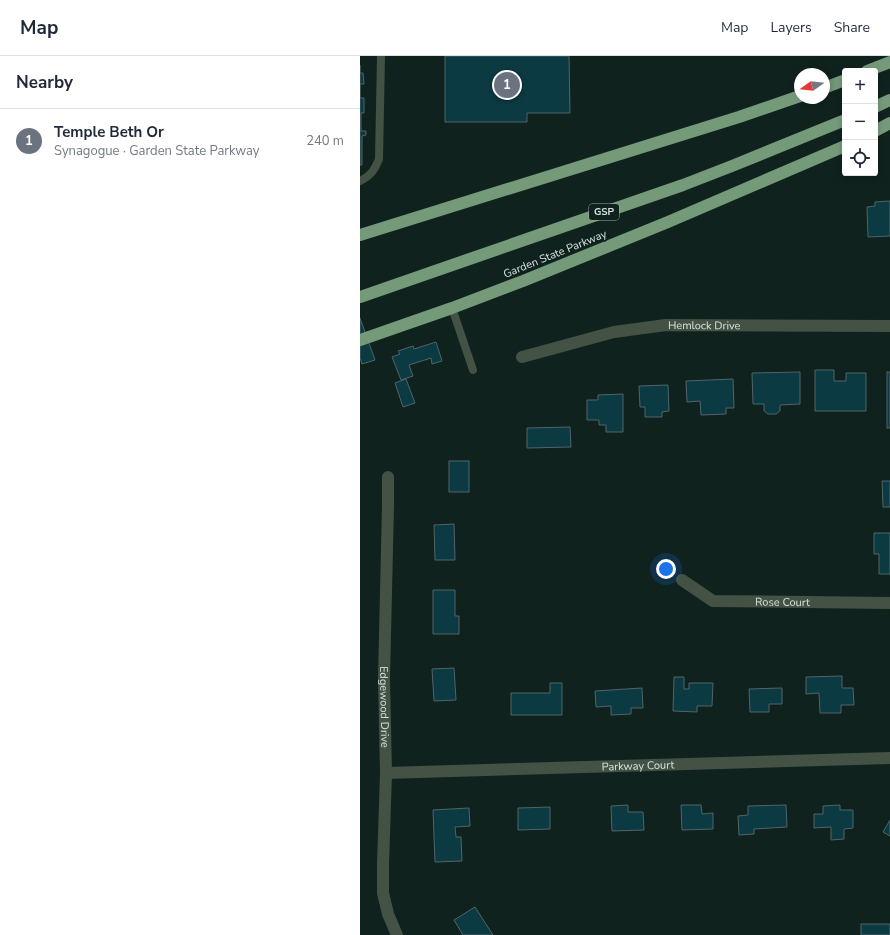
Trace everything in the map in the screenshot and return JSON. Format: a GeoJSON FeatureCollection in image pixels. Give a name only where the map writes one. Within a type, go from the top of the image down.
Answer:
{"type":"FeatureCollection","features":[{"type":"Feature","properties":{"kind":"highway"},"geometry":{"type":"LineString","coordinates":[[875,68],[890,62]]}},
{"type":"Feature","properties":{"kind":"highway"},"geometry":{"type":"LineString","coordinates":[[830,86],[842,81]]}},
{"type":"Feature","properties":{"kind":"highway"},"geometry":{"type":"LineString","coordinates":[[360,235],[731,120],[794,98]]}},
{"type":"Feature","properties":{"kind":"highway"},"geometry":{"type":"LineString","coordinates":[[878,106],[890,100]]}},
{"type":"Feature","properties":{"kind":"highway","name":"Garden State Parkway"},"geometry":{"type":"LineString","coordinates":[[360,297],[683,185],[842,121]]}},
{"type":"Feature","properties":{"kind":"highway"},"geometry":{"type":"LineString","coordinates":[[878,130],[890,123]]}},
{"type":"Feature","properties":{"kind":"highway"},"geometry":{"type":"LineString","coordinates":[[878,131],[890,126]]}},
{"type":"Feature","properties":{"kind":"highway","name":"Garden State Parkway"},"geometry":{"type":"LineString","coordinates":[[360,340],[523,282],[842,146]]}},
{"type":"Feature","properties":{"kind":"street","name":"Hemlock Drive"},"geometry":{"type":"LineString","coordinates":[[522,357],[614,332],[666,324],[890,326]]}},
{"type":"Feature","properties":{"kind":"street","name":"Edgewood Drive"},"geometry":{"type":"LineString","coordinates":[[388,477],[384,678],[386,773],[383,865],[384,893],[388,914],[397,935]]}},
{"type":"Feature","properties":{"kind":"street","name":"Rose Court"},"geometry":{"type":"LineString","coordinates":[[682,580],[713,600],[890,603]]}},
{"type":"Feature","properties":{"kind":"street","name":"Parkway Court"},"geometry":{"type":"LineString","coordinates":[[386,773],[890,758]]}},
{"type":"Feature","properties":{"kind":"lane"},"geometry":{"type":"LineString","coordinates":[[360,181],[373,172],[379,158],[381,56]]}},
{"type":"Feature","properties":{"kind":"lane"},"geometry":{"type":"LineString","coordinates":[[452,308],[473,370]]}},
{"type":"Feature","properties":{"kind":"building"},"geometry":{"type":"Polygon","coordinates":[[[445,56],[569,56],[570,113],[527,113],[527,122],[445,122],[445,56]]]}},
{"type":"Feature","properties":{"kind":"building"},"geometry":{"type":"Polygon","coordinates":[[[360,73],[363,73],[364,84],[360,84],[360,73]]]}},
{"type":"Feature","properties":{"kind":"building"},"geometry":{"type":"Polygon","coordinates":[[[360,98],[364,98],[364,113],[361,113],[361,131],[366,131],[366,135],[362,136],[362,165],[360,165],[360,98]]]}},
{"type":"Feature","properties":{"kind":"building"},"geometry":{"type":"Polygon","coordinates":[[[890,201],[890,236],[868,237],[867,207],[875,206],[875,202],[890,201]]]}},
{"type":"Feature","properties":{"kind":"building"},"geometry":{"type":"Polygon","coordinates":[[[360,318],[375,360],[362,364],[360,358],[360,318]]]}},
{"type":"Feature","properties":{"kind":"building"},"geometry":{"type":"Polygon","coordinates":[[[436,342],[442,361],[432,364],[431,358],[409,365],[413,376],[401,380],[392,357],[400,354],[398,351],[413,346],[414,349],[436,342]]]}},
{"type":"Feature","properties":{"kind":"building"},"geometry":{"type":"Polygon","coordinates":[[[815,370],[834,370],[834,381],[846,381],[846,373],[866,373],[866,411],[815,411],[815,370]]]}},
{"type":"Feature","properties":{"kind":"building"},"geometry":{"type":"Polygon","coordinates":[[[800,372],[800,404],[780,405],[780,411],[776,414],[768,414],[764,411],[764,404],[753,404],[752,373],[800,372]]]}},
{"type":"Feature","properties":{"kind":"building"},"geometry":{"type":"Polygon","coordinates":[[[887,372],[890,372],[890,428],[887,428],[887,372]]]}},
{"type":"Feature","properties":{"kind":"building"},"geometry":{"type":"Polygon","coordinates":[[[406,379],[415,403],[403,407],[395,383],[406,379]]]}},
{"type":"Feature","properties":{"kind":"building"},"geometry":{"type":"Polygon","coordinates":[[[733,379],[734,408],[726,408],[726,414],[701,415],[700,401],[687,402],[686,381],[733,379]]]}},
{"type":"Feature","properties":{"kind":"building"},"geometry":{"type":"Polygon","coordinates":[[[668,385],[669,411],[662,412],[662,417],[645,417],[645,407],[640,407],[639,386],[668,385]]]}},
{"type":"Feature","properties":{"kind":"building"},"geometry":{"type":"Polygon","coordinates":[[[623,394],[623,432],[606,432],[606,425],[599,425],[599,420],[587,420],[587,400],[598,400],[598,395],[623,394]]]}},
{"type":"Feature","properties":{"kind":"building"},"geometry":{"type":"Polygon","coordinates":[[[570,427],[571,447],[527,448],[527,428],[570,427]]]}},
{"type":"Feature","properties":{"kind":"building"},"geometry":{"type":"Polygon","coordinates":[[[449,461],[469,461],[469,492],[449,492],[449,461]]]}},
{"type":"Feature","properties":{"kind":"building"},"geometry":{"type":"Polygon","coordinates":[[[882,481],[890,481],[890,507],[883,507],[882,481]]]}},
{"type":"Feature","properties":{"kind":"building"},"geometry":{"type":"Polygon","coordinates":[[[454,524],[455,560],[435,560],[434,525],[454,524]]]}},
{"type":"Feature","properties":{"kind":"building"},"geometry":{"type":"Polygon","coordinates":[[[874,533],[890,533],[890,574],[879,574],[879,554],[874,554],[874,533]]]}},
{"type":"Feature","properties":{"kind":"building"},"geometry":{"type":"Polygon","coordinates":[[[433,590],[455,590],[455,616],[459,616],[459,634],[433,634],[433,590]]]}},
{"type":"Feature","properties":{"kind":"building"},"geometry":{"type":"Polygon","coordinates":[[[454,668],[456,700],[434,701],[432,669],[454,668]]]}},
{"type":"Feature","properties":{"kind":"building"},"geometry":{"type":"Polygon","coordinates":[[[842,676],[842,688],[853,688],[854,705],[841,705],[841,713],[820,713],[819,693],[806,694],[806,677],[842,676]]]}},
{"type":"Feature","properties":{"kind":"building"},"geometry":{"type":"Polygon","coordinates":[[[674,677],[684,677],[684,689],[689,689],[689,683],[713,683],[712,706],[697,706],[697,712],[673,711],[674,677]]]}},
{"type":"Feature","properties":{"kind":"building"},"geometry":{"type":"Polygon","coordinates":[[[550,683],[562,683],[562,715],[511,715],[511,693],[550,693],[550,683]]]}},
{"type":"Feature","properties":{"kind":"building"},"geometry":{"type":"Polygon","coordinates":[[[642,688],[643,708],[631,708],[631,714],[611,715],[611,706],[596,707],[595,691],[642,688]]]}},
{"type":"Feature","properties":{"kind":"building"},"geometry":{"type":"Polygon","coordinates":[[[782,688],[782,704],[769,704],[769,712],[750,712],[749,689],[782,688]]]}},
{"type":"Feature","properties":{"kind":"building"},"geometry":{"type":"Polygon","coordinates":[[[628,805],[628,812],[643,812],[644,830],[612,831],[611,806],[628,805]]]}},
{"type":"Feature","properties":{"kind":"building"},"geometry":{"type":"Polygon","coordinates":[[[681,805],[701,805],[702,814],[713,813],[713,829],[682,830],[681,805]]]}},
{"type":"Feature","properties":{"kind":"building"},"geometry":{"type":"Polygon","coordinates":[[[786,805],[787,827],[754,829],[754,834],[739,835],[738,816],[748,815],[748,806],[786,805]]]}},
{"type":"Feature","properties":{"kind":"building"},"geometry":{"type":"Polygon","coordinates":[[[840,805],[840,810],[853,810],[853,828],[844,829],[844,839],[831,840],[831,827],[814,828],[814,814],[823,814],[823,806],[840,805]]]}},
{"type":"Feature","properties":{"kind":"building"},"geometry":{"type":"Polygon","coordinates":[[[550,807],[550,829],[518,830],[518,808],[550,807]]]}},
{"type":"Feature","properties":{"kind":"building"},"geometry":{"type":"Polygon","coordinates":[[[469,808],[470,826],[455,827],[456,837],[461,837],[462,861],[435,862],[433,810],[469,808]]]}},
{"type":"Feature","properties":{"kind":"building"},"geometry":{"type":"Polygon","coordinates":[[[890,820],[890,836],[883,832],[890,820]]]}},
{"type":"Feature","properties":{"kind":"building"},"geometry":{"type":"Polygon","coordinates":[[[475,907],[493,935],[463,935],[454,920],[475,907]]]}},
{"type":"Feature","properties":{"kind":"building"},"geometry":{"type":"Polygon","coordinates":[[[861,924],[890,924],[890,935],[861,935],[861,924]]]}},
{"type":"Feature","properties":{"kind":"place","name":"Temple Beth Or"},"geometry":{"type":"Point","coordinates":[507,85]}}]}
